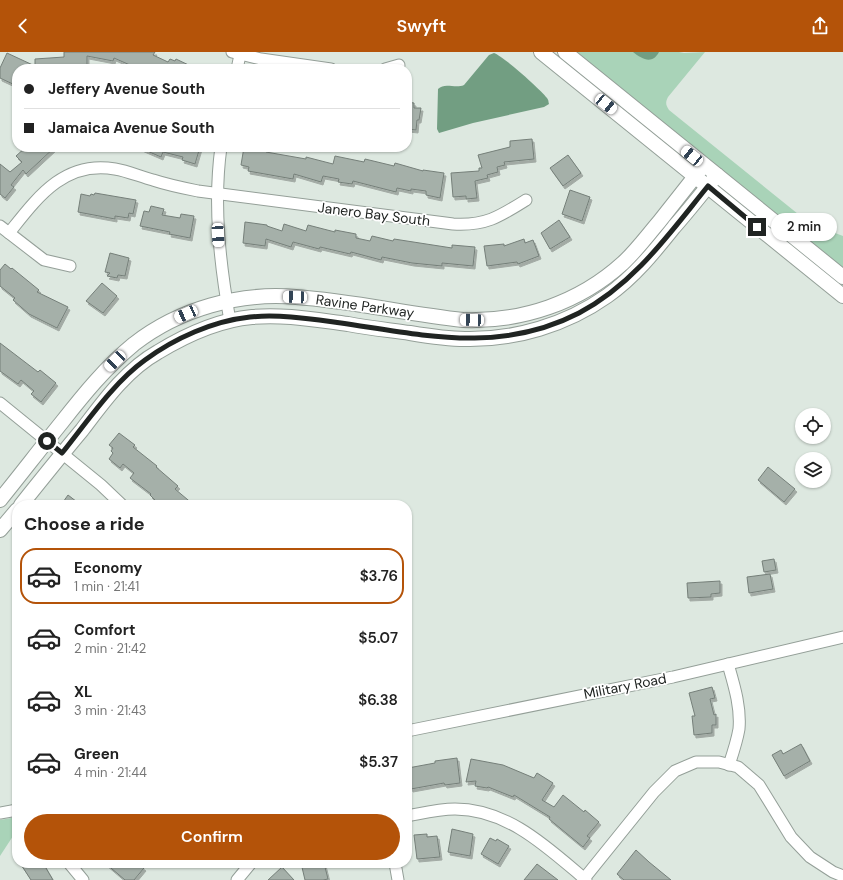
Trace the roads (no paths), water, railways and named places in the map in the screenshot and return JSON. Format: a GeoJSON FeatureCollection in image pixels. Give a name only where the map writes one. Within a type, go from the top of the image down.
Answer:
{"type":"FeatureCollection","features":[{"type":"Feature","properties":{"kind":"street"},"geometry":{"type":"LineString","coordinates":[[542,52],[843,296]]}},
{"type":"Feature","properties":{"kind":"street"},"geometry":{"type":"LineString","coordinates":[[564,52],[843,277]]}},
{"type":"Feature","properties":{"kind":"street"},"geometry":{"type":"LineString","coordinates":[[236,64],[236,53],[290,64]]}},
{"type":"Feature","properties":{"kind":"street"},"geometry":{"type":"LineString","coordinates":[[221,152],[218,194],[219,248],[230,321]]}},
{"type":"Feature","properties":{"kind":"street","name":"Ravine Parkway"},"geometry":{"type":"LineString","coordinates":[[0,500],[96,380],[134,344],[147,334],[171,321],[201,309],[226,302],[260,297],[295,297],[443,318],[481,320],[502,318],[538,311],[574,297],[594,285],[618,267],[636,250],[704,165]]}},
{"type":"Feature","properties":{"kind":"street","name":"Janero Bay South"},"geometry":{"type":"LineString","coordinates":[[9,233],[32,204],[49,187],[66,176],[84,170],[101,168],[115,169],[169,185],[218,194],[465,224],[479,223],[489,220],[526,200]]}},
{"type":"Feature","properties":{"kind":"street","name":"Ravine Parkway"},"geometry":{"type":"LineString","coordinates":[[25,500],[117,387],[145,360],[187,336],[212,326],[252,317],[294,317],[464,339],[499,337],[548,326],[578,313],[619,287],[650,256],[717,175]]}},
{"type":"Feature","properties":{"kind":"street"},"geometry":{"type":"LineString","coordinates":[[0,226],[44,260],[70,266]]}},
{"type":"Feature","properties":{"kind":"street"},"geometry":{"type":"LineString","coordinates":[[0,403],[101,485],[117,500]]}},
{"type":"Feature","properties":{"kind":"street"},"geometry":{"type":"LineString","coordinates":[[0,530],[12,516]]}},
{"type":"Feature","properties":{"kind":"street","name":"Military Road"},"geometry":{"type":"LineString","coordinates":[[412,730],[728,664],[843,637]]}},
{"type":"Feature","properties":{"kind":"street"},"geometry":{"type":"LineString","coordinates":[[728,664],[739,710],[739,728],[729,764]]}},
{"type":"Feature","properties":{"kind":"street"},"geometry":{"type":"LineString","coordinates":[[412,815],[443,809],[456,809],[486,813],[500,818],[526,832],[584,880],[654,792],[675,771],[696,762],[719,762],[738,767],[759,785],[791,837],[810,857],[833,872],[843,876]]}},
{"type":"Feature","properties":{"kind":"street"},"geometry":{"type":"LineString","coordinates":[[0,813],[12,811]]}},
{"type":"Feature","properties":{"kind":"street"},"geometry":{"type":"LineString","coordinates":[[72,868],[83,880]]}},
{"type":"Feature","properties":{"kind":"street"},"geometry":{"type":"LineString","coordinates":[[237,880],[247,868]]}},
{"type":"Feature","properties":{"kind":"street"},"geometry":{"type":"LineString","coordinates":[[396,868],[398,880]]}}]}
